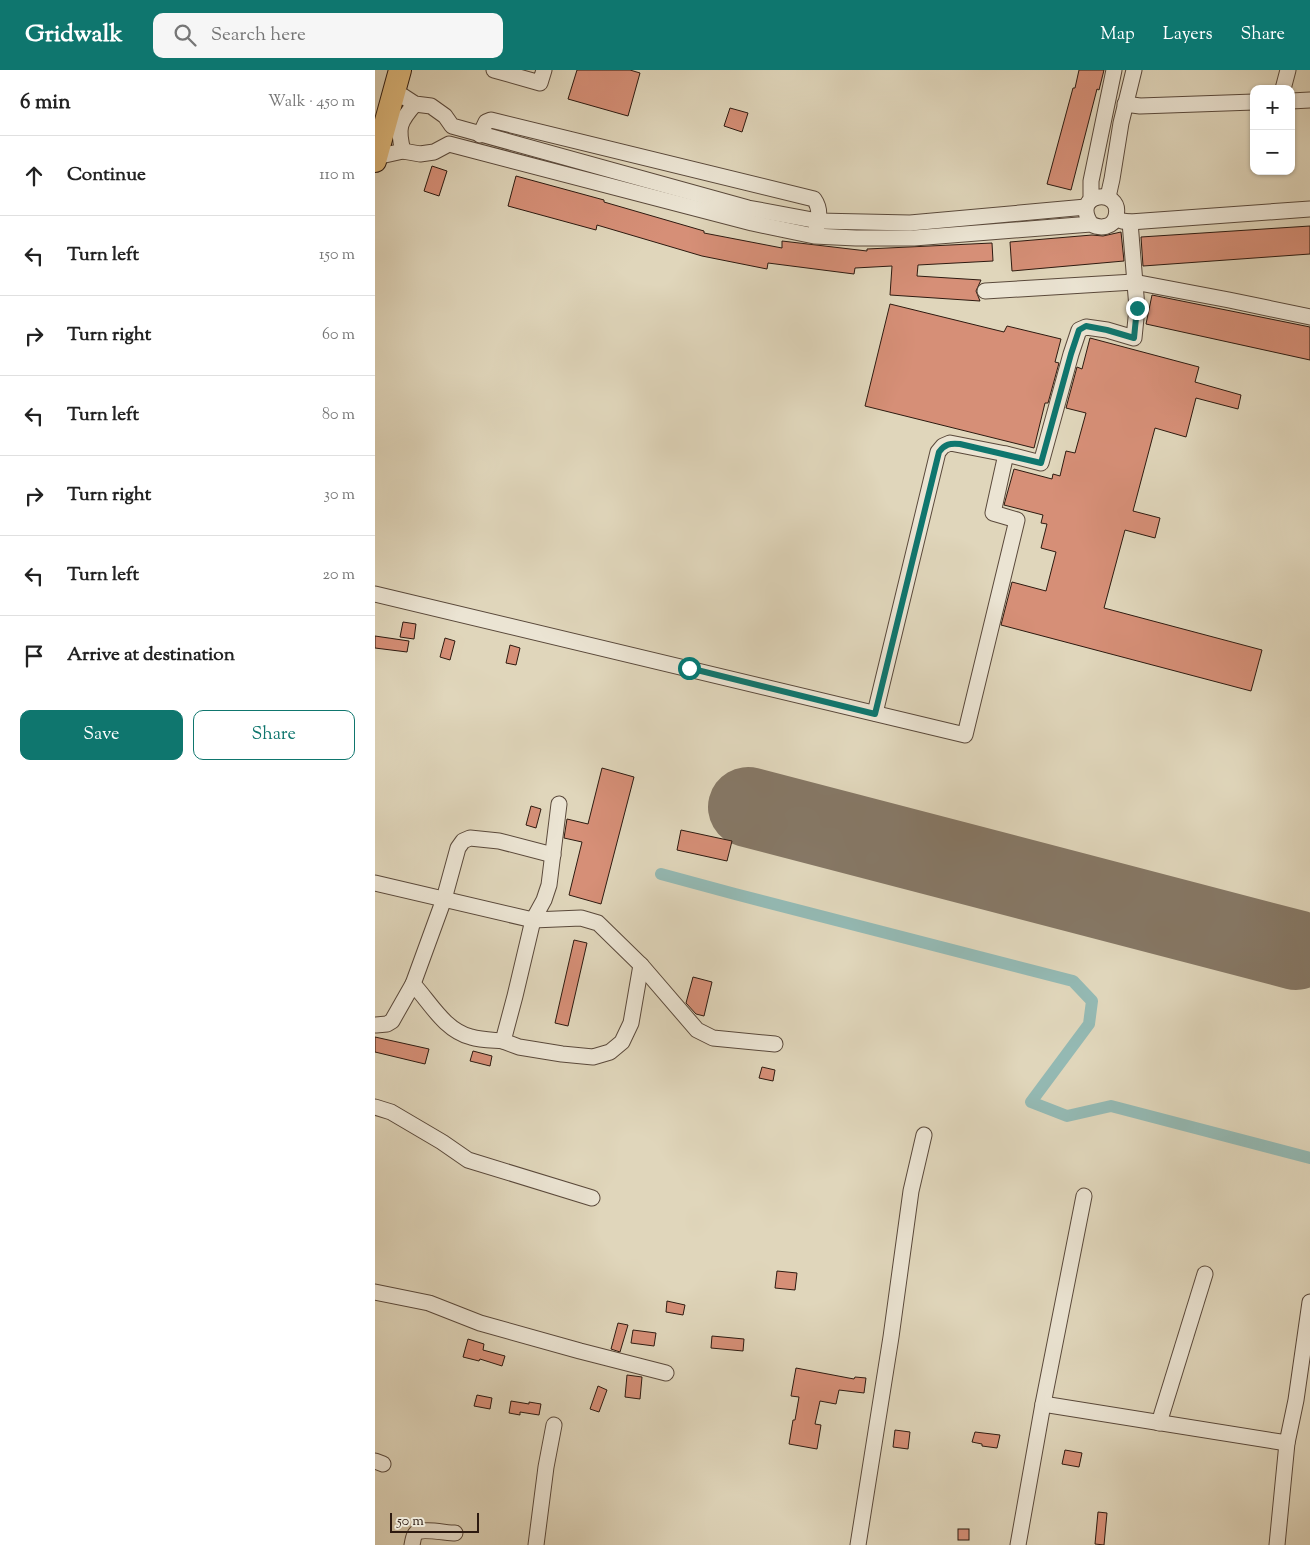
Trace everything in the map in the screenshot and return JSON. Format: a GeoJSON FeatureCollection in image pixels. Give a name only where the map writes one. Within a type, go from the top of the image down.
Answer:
{"type":"FeatureCollection","features":[{"type":"Feature","properties":{"kind":"highway"},"geometry":{"type":"LineString","coordinates":[[375,159],[398,80]]}},
{"type":"Feature","properties":{"kind":"street"},"geometry":{"type":"LineString","coordinates":[[494,70],[540,83],[544,70]]}},
{"type":"Feature","properties":{"kind":"street"},"geometry":{"type":"LineString","coordinates":[[1091,224],[1086,216],[1091,181],[1114,70]]}},
{"type":"Feature","properties":{"kind":"street"},"geometry":{"type":"LineString","coordinates":[[1108,197],[1121,123],[1134,70]]}},
{"type":"Feature","properties":{"kind":"street"},"geometry":{"type":"LineString","coordinates":[[1284,85],[1288,70]]}},
{"type":"Feature","properties":{"kind":"street"},"geometry":{"type":"LineString","coordinates":[[398,80],[415,104],[431,106],[445,116],[452,126],[749,208],[818,221],[910,223],[1088,203],[1099,196],[1108,197],[1113,201],[1117,213],[1123,221],[1134,282],[1137,308],[1134,338],[1086,326],[1079,330],[1041,463],[950,443],[943,446],[939,452],[875,714]]}},
{"type":"Feature","properties":{"kind":"street"},"geometry":{"type":"LineString","coordinates":[[1295,101],[1310,100]]}},
{"type":"Feature","properties":{"kind":"street"},"geometry":{"type":"LineString","coordinates":[[1125,104],[1140,106],[1250,102]]}},
{"type":"Feature","properties":{"kind":"street"},"geometry":{"type":"LineString","coordinates":[[403,150],[399,136],[403,118],[415,104]]}},
{"type":"Feature","properties":{"kind":"street"},"geometry":{"type":"LineString","coordinates":[[480,135],[486,122],[491,120],[814,199],[818,204],[819,211],[815,236]]}},
{"type":"Feature","properties":{"kind":"street"},"geometry":{"type":"LineString","coordinates":[[375,159],[403,150],[420,154],[434,152],[449,144],[752,223],[815,236],[914,238],[1091,224],[1097,227],[1104,227],[1123,221],[1310,209]]}},
{"type":"Feature","properties":{"kind":"street"},"geometry":{"type":"LineString","coordinates":[[985,291],[1134,282],[1310,317]]}},
{"type":"Feature","properties":{"kind":"street"},"geometry":{"type":"LineString","coordinates":[[375,594],[965,735],[1017,520],[993,513],[1006,454]]}},
{"type":"Feature","properties":{"kind":"street"},"geometry":{"type":"LineString","coordinates":[[503,1042],[533,920],[544,900],[549,885],[559,804]]}},
{"type":"Feature","properties":{"kind":"street"},"geometry":{"type":"LineString","coordinates":[[376,1025],[392,1022],[413,984],[444,899],[458,848],[463,841],[470,838],[499,841],[553,855]]}},
{"type":"Feature","properties":{"kind":"street"},"geometry":{"type":"LineString","coordinates":[[375,882],[533,920],[581,918],[598,923],[641,965],[697,1030],[713,1038],[775,1044]]}},
{"type":"Feature","properties":{"kind":"street"},"geometry":{"type":"LineString","coordinates":[[413,984],[443,1020],[456,1030],[470,1037],[562,1054],[593,1057],[610,1052],[622,1042],[631,1023],[641,965]]}},
{"type":"Feature","properties":{"kind":"street"},"geometry":{"type":"LineString","coordinates":[[375,1108],[391,1112],[443,1142],[468,1160],[592,1198]]}},
{"type":"Feature","properties":{"kind":"street"},"geometry":{"type":"LineString","coordinates":[[858,1545],[891,1337],[911,1191],[924,1134]]}},
{"type":"Feature","properties":{"kind":"street"},"geometry":{"type":"LineString","coordinates":[[1018,1545],[1043,1404],[1084,1196]]}},
{"type":"Feature","properties":{"kind":"street"},"geometry":{"type":"LineString","coordinates":[[1159,1423],[1205,1274]]}},
{"type":"Feature","properties":{"kind":"street"},"geometry":{"type":"LineString","coordinates":[[375,1292],[429,1303],[480,1323],[580,1351],[666,1372]]}},
{"type":"Feature","properties":{"kind":"street"},"geometry":{"type":"LineString","coordinates":[[1277,1545],[1287,1443],[1303,1402],[1310,1302]]}},
{"type":"Feature","properties":{"kind":"street"},"geometry":{"type":"LineString","coordinates":[[1043,1404],[1287,1443]]}},
{"type":"Feature","properties":{"kind":"street"},"geometry":{"type":"LineString","coordinates":[[536,1545],[546,1467],[554,1425]]}},
{"type":"Feature","properties":{"kind":"street"},"geometry":{"type":"LineString","coordinates":[[412,1545],[414,1535],[417,1532],[455,1533]]}},
{"type":"Feature","properties":{"kind":"building"},"geometry":{"type":"Polygon","coordinates":[[[577,70],[630,70],[640,73],[628,116],[568,99],[577,70]]]}},
{"type":"Feature","properties":{"kind":"building"},"geometry":{"type":"Polygon","coordinates":[[[1079,70],[1104,70],[1099,90],[1097,89],[1071,190],[1047,184],[1079,70]]]}},
{"type":"Feature","properties":{"kind":"building"},"geometry":{"type":"Polygon","coordinates":[[[730,108],[748,113],[742,132],[724,126],[730,108]]]}},
{"type":"Feature","properties":{"kind":"building"},"geometry":{"type":"Polygon","coordinates":[[[432,166],[447,171],[439,196],[424,191],[432,166]]]}},
{"type":"Feature","properties":{"kind":"building"},"geometry":{"type":"Polygon","coordinates":[[[516,176],[604,200],[604,202],[704,231],[704,233],[782,248],[782,241],[867,251],[867,249],[992,243],[993,261],[918,265],[917,276],[981,280],[976,291],[980,301],[890,295],[892,266],[855,268],[854,274],[768,263],[767,269],[702,256],[597,225],[596,230],[508,206],[516,176]]]}},
{"type":"Feature","properties":{"kind":"building"},"geometry":{"type":"Polygon","coordinates":[[[1310,226],[1310,254],[1143,266],[1141,237],[1310,226]]]}},
{"type":"Feature","properties":{"kind":"building"},"geometry":{"type":"Polygon","coordinates":[[[1121,232],[1124,261],[1012,271],[1010,242],[1092,235],[1103,236],[1121,232]]]}},
{"type":"Feature","properties":{"kind":"building"},"geometry":{"type":"Polygon","coordinates":[[[1152,295],[1310,327],[1310,360],[1146,324],[1152,295]]]}},
{"type":"Feature","properties":{"kind":"building"},"geometry":{"type":"Polygon","coordinates":[[[890,304],[1004,332],[1007,326],[1061,339],[1055,362],[1059,363],[1048,403],[1045,403],[1034,448],[865,406],[890,304]]]}},
{"type":"Feature","properties":{"kind":"building"},"geometry":{"type":"Polygon","coordinates":[[[1090,338],[1199,367],[1195,382],[1241,395],[1238,409],[1196,398],[1186,437],[1155,428],[1133,511],[1160,518],[1155,538],[1125,530],[1104,608],[1262,650],[1251,691],[1001,625],[1012,582],[1046,591],[1056,552],[1041,548],[1047,524],[1041,523],[1043,515],[1004,505],[1014,469],[1052,479],[1053,474],[1060,476],[1066,451],[1075,453],[1086,413],[1066,408],[1077,367],[1082,369],[1090,338]]]}},
{"type":"Feature","properties":{"kind":"building"},"geometry":{"type":"Polygon","coordinates":[[[403,622],[416,624],[414,639],[400,637],[403,622]]]}},
{"type":"Feature","properties":{"kind":"building"},"geometry":{"type":"Polygon","coordinates":[[[375,636],[409,641],[407,652],[375,648],[375,636]]]}},
{"type":"Feature","properties":{"kind":"building"},"geometry":{"type":"Polygon","coordinates":[[[445,638],[455,641],[450,660],[440,657],[445,638]]]}},
{"type":"Feature","properties":{"kind":"building"},"geometry":{"type":"Polygon","coordinates":[[[510,645],[520,648],[516,665],[506,663],[510,645]]]}},
{"type":"Feature","properties":{"kind":"building"},"geometry":{"type":"Polygon","coordinates":[[[602,768],[634,777],[601,904],[569,895],[582,842],[564,838],[567,819],[588,824],[602,768]]]}},
{"type":"Feature","properties":{"kind":"building"},"geometry":{"type":"Polygon","coordinates":[[[531,806],[541,809],[536,828],[526,825],[531,806]]]}},
{"type":"Feature","properties":{"kind":"building"},"geometry":{"type":"Polygon","coordinates":[[[681,830],[732,841],[727,861],[677,850],[681,830]]]}},
{"type":"Feature","properties":{"kind":"building"},"geometry":{"type":"Polygon","coordinates":[[[574,940],[587,943],[568,1026],[555,1023],[574,940]]]}},
{"type":"Feature","properties":{"kind":"building"},"geometry":{"type":"Polygon","coordinates":[[[693,977],[712,982],[704,1016],[696,1014],[686,1003],[693,977]]]}},
{"type":"Feature","properties":{"kind":"building"},"geometry":{"type":"Polygon","coordinates":[[[375,1037],[429,1049],[425,1064],[375,1052],[375,1037]]]}},
{"type":"Feature","properties":{"kind":"building"},"geometry":{"type":"Polygon","coordinates":[[[473,1051],[492,1056],[490,1066],[470,1061],[473,1051]]]}},
{"type":"Feature","properties":{"kind":"building"},"geometry":{"type":"Polygon","coordinates":[[[762,1067],[775,1070],[773,1081],[759,1078],[762,1067]]]}},
{"type":"Feature","properties":{"kind":"building"},"geometry":{"type":"Polygon","coordinates":[[[777,1271],[797,1273],[795,1290],[775,1288],[777,1271]]]}},
{"type":"Feature","properties":{"kind":"building"},"geometry":{"type":"Polygon","coordinates":[[[667,1301],[685,1305],[683,1315],[666,1312],[667,1301]]]}},
{"type":"Feature","properties":{"kind":"building"},"geometry":{"type":"Polygon","coordinates":[[[618,1323],[628,1325],[620,1352],[611,1349],[618,1323]]]}},
{"type":"Feature","properties":{"kind":"building"},"geometry":{"type":"Polygon","coordinates":[[[633,1330],[656,1333],[654,1346],[631,1343],[633,1330]]]}},
{"type":"Feature","properties":{"kind":"building"},"geometry":{"type":"Polygon","coordinates":[[[712,1336],[744,1339],[743,1351],[711,1348],[712,1336]]]}},
{"type":"Feature","properties":{"kind":"building"},"geometry":{"type":"Polygon","coordinates":[[[468,1339],[484,1344],[483,1350],[505,1356],[502,1366],[480,1359],[479,1361],[463,1357],[468,1339]]]}},
{"type":"Feature","properties":{"kind":"building"},"geometry":{"type":"Polygon","coordinates":[[[796,1368],[854,1379],[855,1377],[866,1378],[864,1393],[839,1390],[836,1404],[820,1401],[815,1424],[821,1425],[817,1449],[789,1444],[799,1397],[791,1396],[796,1368]]]}},
{"type":"Feature","properties":{"kind":"building"},"geometry":{"type":"Polygon","coordinates":[[[627,1375],[642,1377],[640,1399],[625,1397],[627,1375]]]}},
{"type":"Feature","properties":{"kind":"building"},"geometry":{"type":"Polygon","coordinates":[[[598,1386],[607,1390],[599,1412],[590,1409],[598,1386]]]}},
{"type":"Feature","properties":{"kind":"building"},"geometry":{"type":"Polygon","coordinates":[[[477,1395],[492,1398],[490,1409],[474,1406],[477,1395]]]}},
{"type":"Feature","properties":{"kind":"building"},"geometry":{"type":"Polygon","coordinates":[[[511,1401],[541,1404],[539,1415],[520,1412],[520,1415],[509,1413],[511,1401]]]}},
{"type":"Feature","properties":{"kind":"building"},"geometry":{"type":"Polygon","coordinates":[[[895,1430],[910,1432],[908,1449],[893,1447],[895,1430]]]}},
{"type":"Feature","properties":{"kind":"building"},"geometry":{"type":"Polygon","coordinates":[[[975,1432],[1000,1435],[997,1448],[982,1446],[982,1444],[972,1442],[975,1432]]]}},
{"type":"Feature","properties":{"kind":"building"},"geometry":{"type":"Polygon","coordinates":[[[1065,1450],[1082,1453],[1079,1467],[1062,1464],[1065,1450]]]}},
{"type":"Feature","properties":{"kind":"building"},"geometry":{"type":"Polygon","coordinates":[[[1098,1512],[1107,1513],[1104,1545],[1095,1544],[1098,1512]]]}},
{"type":"Feature","properties":{"kind":"building"},"geometry":{"type":"Polygon","coordinates":[[[958,1529],[969,1529],[969,1540],[958,1540],[958,1529]]]}},
{"type":"Feature","properties":{"kind":"waterway"},"geometry":{"type":"LineString","coordinates":[[661,874],[1073,981],[1092,1001],[1089,1024],[1031,1102],[1067,1116],[1111,1106],[1310,1158]]}},
{"type":"Feature","properties":{"kind":"runway"},"geometry":{"type":"LineString","coordinates":[[748,807],[1296,950]]}},
{"type":"Feature","properties":{"kind":"route"},"geometry":{"type":"LineString","coordinates":[[689,668],[875,714],[939,452],[943,446],[950,443],[960,444],[1041,463],[1079,330],[1086,326],[1134,338],[1137,308]]}}]}
